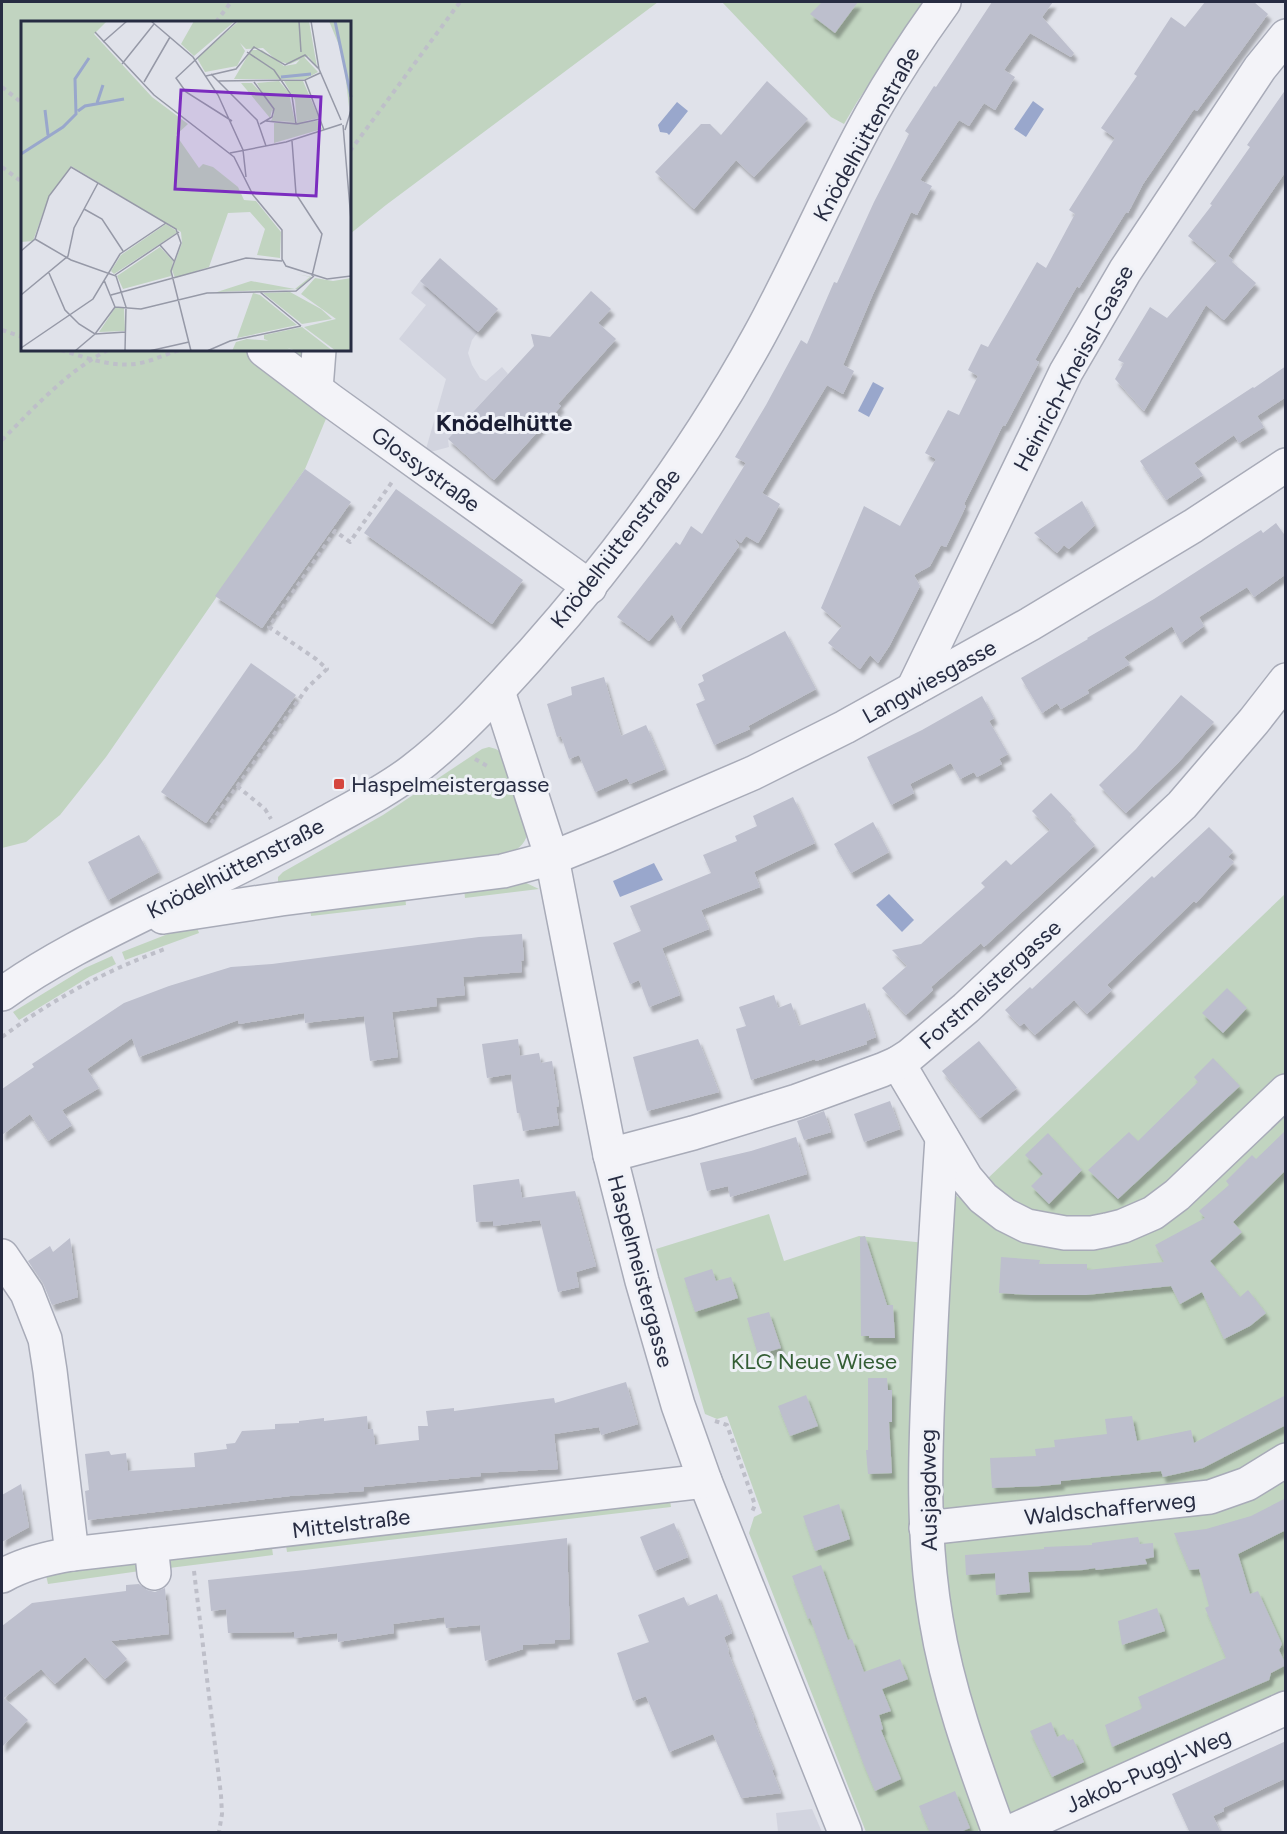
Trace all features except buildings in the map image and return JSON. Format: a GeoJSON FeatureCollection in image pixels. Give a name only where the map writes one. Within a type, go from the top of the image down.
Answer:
{"type":"FeatureCollection","features":[{"type":"Feature","properties":{"kind":"street","name":"Knödelhüttenstraße"},"geometry":{"type":"LineString","coordinates":[[2,994],[26,977],[114,929],[286,845],[382,791],[412,772],[498,691],[590,587],[693,448],[717,410],[792,272],[872,114],[903,62],[944,2]]}},
{"type":"Feature","properties":{"kind":"street","name":"Heinrich-Kneissl-Gasse"},"geometry":{"type":"LineString","coordinates":[[913,689],[1072,362],[1125,270],[1260,68],[1286,36]]}},
{"type":"Feature","properties":{"kind":"street","name":"Glossystraße"},"geometry":{"type":"LineString","coordinates":[[265,351],[590,587]]}},
{"type":"Feature","properties":{"kind":"street"},"geometry":{"type":"LineString","coordinates":[[316,389],[319,351]]}},
{"type":"Feature","properties":{"kind":"street","name":"Langwiesgasse"},"geometry":{"type":"LineString","coordinates":[[552,858],[753,773],[845,727],[1030,624],[1193,526],[1286,465]]}},
{"type":"Feature","properties":{"kind":"street","name":"Forstmeistergasse"},"geometry":{"type":"LineString","coordinates":[[610,1155],[693,1133],[797,1101],[898,1064],[966,1008],[1182,805],[1286,680]]}},
{"type":"Feature","properties":{"kind":"street","name":"Haspelmeistergasse"},"geometry":{"type":"LineString","coordinates":[[498,691],[552,858],[610,1155],[683,1421],[845,1833]]}},
{"type":"Feature","properties":{"kind":"street","name":"Knödelhüttenstraße"},"geometry":{"type":"LineString","coordinates":[[114,929],[168,916],[222,907],[502,871],[552,858]]}},
{"type":"Feature","properties":{"kind":"street"},"geometry":{"type":"LineString","coordinates":[[898,1064],[973,1187],[983,1198],[1005,1215],[1027,1226],[1065,1233],[1092,1233],[1123,1226],[1138,1221],[1166,1204],[1286,1091]]}},
{"type":"Feature","properties":{"kind":"street","name":"Ausjagdweg"},"geometry":{"type":"LineString","coordinates":[[942,1138],[927,1422],[926,1528],[936,1619],[949,1680],[999,1833]]}},
{"type":"Feature","properties":{"kind":"street"},"geometry":{"type":"LineString","coordinates":[[2,1256],[27,1293],[45,1339],[72,1554]]}},
{"type":"Feature","properties":{"kind":"street","name":"Waldschafferweg"},"geometry":{"type":"LineString","coordinates":[[926,1528],[1210,1497],[1247,1484],[1286,1460]]}},
{"type":"Feature","properties":{"kind":"street","name":"Mittelstraße"},"geometry":{"type":"LineString","coordinates":[[2,1576],[12,1570],[38,1574],[72,1554],[152,1559],[279,1545],[705,1481]]}},
{"type":"Feature","properties":{"kind":"street","name":"Jakob-Puggl-Weg"},"geometry":{"type":"LineString","coordinates":[[1010,1833],[1286,1708]]}},
{"type":"Feature","properties":{"kind":"path"},"geometry":{"type":"LineString","coordinates":[[217,21],[231,2]]}},
{"type":"Feature","properties":{"kind":"path"},"geometry":{"type":"LineString","coordinates":[[351,150],[460,2]]}},
{"type":"Feature","properties":{"kind":"path"},"geometry":{"type":"LineString","coordinates":[[2,87],[21,102]]}},
{"type":"Feature","properties":{"kind":"path"},"geometry":{"type":"LineString","coordinates":[[2,167],[21,181]]}},
{"type":"Feature","properties":{"kind":"path"},"geometry":{"type":"LineString","coordinates":[[2,330],[21,337]]}},
{"type":"Feature","properties":{"kind":"path"},"geometry":{"type":"LineString","coordinates":[[64,351],[119,365],[136,364],[177,351]]}},
{"type":"Feature","properties":{"kind":"path"},"geometry":{"type":"LineString","coordinates":[[2,440],[42,400],[90,359],[106,351]]}},
{"type":"Feature","properties":{"kind":"path"},"geometry":{"type":"LineString","coordinates":[[211,823],[308,688],[327,669],[269,627],[335,531],[350,542],[409,457]]}},
{"type":"Feature","properties":{"kind":"path"},"geometry":{"type":"LineString","coordinates":[[237,786],[265,809],[286,845]]}},
{"type":"Feature","properties":{"kind":"path"},"geometry":{"type":"LineString","coordinates":[[2,1037],[37,1011],[91,980],[172,946]]}},
{"type":"Feature","properties":{"kind":"path"},"geometry":{"type":"LineString","coordinates":[[710,1419],[727,1425],[755,1505],[748,1522]]}},
{"type":"Feature","properties":{"kind":"path"},"geometry":{"type":"LineString","coordinates":[[194,1568],[220,1786],[222,1814],[219,1833]]}},
{"type":"Feature","properties":{"kind":"shaded area"},"geometry":{"type":"Polygon","coordinates":[[[420,281],[478,332],[472,340],[468,353],[480,378],[486,381],[502,367],[508,374],[448,439],[449,447],[423,454],[446,379],[399,339],[426,305],[411,293],[420,281]]]}},
{"type":"Feature","properties":{"kind":"shaded area"},"geometry":{"type":"Polygon","coordinates":[[[812,1809],[822,1832],[778,1832],[776,1813],[812,1809]]]}},
{"type":"Feature","properties":{"kind":"green space"},"geometry":{"type":"Polygon","coordinates":[[[2,2],[658,2],[351,233],[351,21],[21,21],[21,351],[334,351],[328,414],[305,469],[106,757],[60,815],[26,842],[2,848],[2,2]]]}},
{"type":"Feature","properties":{"kind":"green space"},"geometry":{"type":"Polygon","coordinates":[[[722,2],[924,2],[844,124],[831,117],[722,2]]]}},
{"type":"Feature","properties":{"kind":"green space"},"geometry":{"type":"Polygon","coordinates":[[[489,747],[502,753],[528,829],[524,841],[516,850],[508,854],[282,886],[278,884],[278,877],[283,872],[383,815],[482,749],[489,747]]]}},
{"type":"Feature","properties":{"kind":"green space"},"geometry":{"type":"Polygon","coordinates":[[[524,882],[539,889],[465,898],[464,889],[524,882]]]}},
{"type":"Feature","properties":{"kind":"green space"},"geometry":{"type":"Polygon","coordinates":[[[1285,894],[1285,1078],[1170,1187],[1114,1219],[1035,1219],[985,1181],[1285,894]]]}},
{"type":"Feature","properties":{"kind":"green space"},"geometry":{"type":"Polygon","coordinates":[[[405,896],[406,905],[311,916],[310,907],[405,896]]]}},
{"type":"Feature","properties":{"kind":"green space"},"geometry":{"type":"Polygon","coordinates":[[[196,925],[199,933],[125,960],[122,952],[196,925]]]}},
{"type":"Feature","properties":{"kind":"green space"},"geometry":{"type":"Polygon","coordinates":[[[112,956],[116,964],[89,977],[19,1020],[13,1012],[85,968],[112,956]]]}},
{"type":"Feature","properties":{"kind":"green space"},"geometry":{"type":"Polygon","coordinates":[[[1285,1104],[1285,1446],[1219,1484],[942,1515],[937,1419],[953,1194],[1008,1226],[1096,1241],[1285,1104]]]}},
{"type":"Feature","properties":{"kind":"green space","name":"KLG Neue Wiese"},"geometry":{"type":"Polygon","coordinates":[[[769,1214],[784,1261],[859,1236],[925,1243],[912,1476],[981,1823],[978,1832],[866,1832],[749,1533],[754,1517],[762,1513],[727,1416],[717,1419],[705,1414],[656,1249],[769,1214]]]}},
{"type":"Feature","properties":{"kind":"green space"},"geometry":{"type":"Polygon","coordinates":[[[1285,1469],[1285,1694],[1006,1820],[952,1643],[942,1540],[1285,1469]]]}},
{"type":"Feature","properties":{"kind":"green space"},"geometry":{"type":"Polygon","coordinates":[[[670,1500],[671,1507],[287,1552],[286,1545],[670,1500]]]}},
{"type":"Feature","properties":{"kind":"green space"},"geometry":{"type":"Polygon","coordinates":[[[272,1548],[273,1555],[161,1569],[160,1561],[272,1548]]]}},
{"type":"Feature","properties":{"kind":"green space"},"geometry":{"type":"Polygon","coordinates":[[[145,1562],[147,1570],[48,1584],[46,1575],[73,1570],[145,1562]]]}},
{"type":"Feature","properties":{"kind":"water"},"geometry":{"type":"Polygon","coordinates":[[[1033,101],[1044,109],[1026,137],[1014,129],[1033,101]]]}},
{"type":"Feature","properties":{"kind":"water"},"geometry":{"type":"Polygon","coordinates":[[[677,102],[688,111],[669,135],[660,132],[658,125],[677,102]]]}},
{"type":"Feature","properties":{"kind":"water"},"geometry":{"type":"Polygon","coordinates":[[[873,382],[884,388],[869,417],[858,411],[873,382]]]}},
{"type":"Feature","properties":{"kind":"water"},"geometry":{"type":"Polygon","coordinates":[[[654,863],[663,880],[620,897],[613,881],[654,863]]]}},
{"type":"Feature","properties":{"kind":"water"},"geometry":{"type":"Polygon","coordinates":[[[889,894],[914,920],[902,932],[876,905],[889,894]]]}},
{"type":"Feature","properties":{"kind":"place","name":"Haspelmeistergasse"},"geometry":{"type":"Point","coordinates":[339,784]}},
{"type":"Feature","properties":{"kind":"district","name":"Knödelhütte"},"geometry":{"type":"Point","coordinates":[504,423]}}]}
